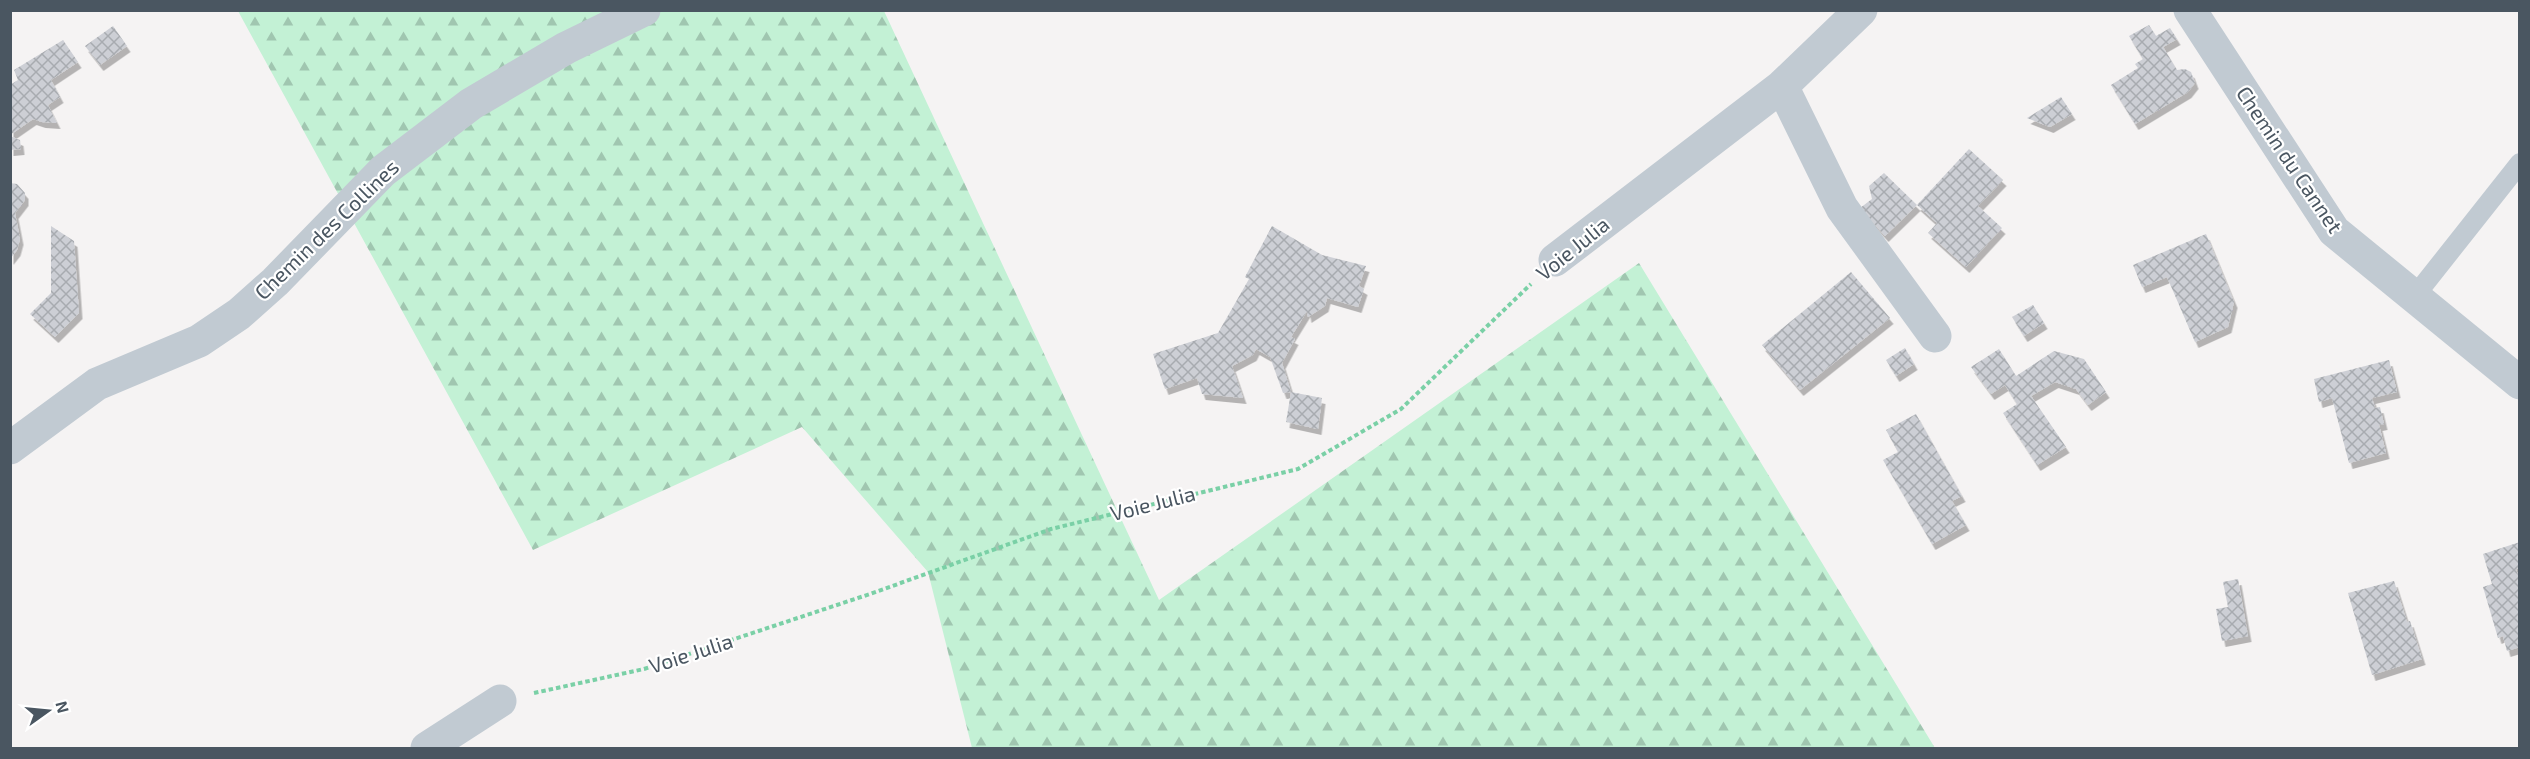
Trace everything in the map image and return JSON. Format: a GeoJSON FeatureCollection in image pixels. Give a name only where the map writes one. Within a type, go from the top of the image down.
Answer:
{"type":"FeatureCollection","features":[{"type":"Feature","properties":{"kind":"street","name":"Chemin des Collines"},"geometry":{"type":"LineString","coordinates":[[10,447],[97,384],[199,341],[240,314],[275,282],[383,171],[471,104],[566,48],[644,10]]}},
{"type":"Feature","properties":{"kind":"street","name":"Voie Julia"},"geometry":{"type":"LineString","coordinates":[[1555,260],[1782,86],[1861,10]]}},
{"type":"Feature","properties":{"kind":"street","name":"Chemin du Cannet"},"geometry":{"type":"LineString","coordinates":[[2190,10],[2334,231],[2520,383]]}},
{"type":"Feature","properties":{"kind":"street"},"geometry":{"type":"LineString","coordinates":[[1782,86],[1842,208],[1935,336]]}},
{"type":"Feature","properties":{"kind":"street"},"geometry":{"type":"LineString","coordinates":[[428,748],[500,701]]}},
{"type":"Feature","properties":{"kind":"lane"},"geometry":{"type":"LineString","coordinates":[[2414,297],[2520,163]]}},
{"type":"Feature","properties":{"kind":"path","name":"Voie Julia"},"geometry":{"type":"LineString","coordinates":[[500,701],[644,669],[870,594],[1051,529],[1298,469],[1401,409],[1555,260]]}},
{"type":"Feature","properties":{"kind":"green space"},"geometry":{"type":"Polygon","coordinates":[[[238,11],[884,11],[1159,600],[1639,263],[1935,748],[972,748],[928,572],[802,427],[533,550],[238,11]]]}},
{"type":"Feature","properties":{"kind":"building"},"geometry":{"type":"Polygon","coordinates":[[[2149,25],[2156,36],[2170,28],[2177,39],[2163,47],[2177,70],[2185,69],[2191,72],[2195,83],[2188,92],[2135,124],[2111,85],[2138,68],[2135,64],[2143,59],[2129,36],[2149,25]]]}},
{"type":"Feature","properties":{"kind":"building"},"geometry":{"type":"Polygon","coordinates":[[[113,26],[127,46],[100,65],[85,46],[113,26]]]}},
{"type":"Feature","properties":{"kind":"building"},"geometry":{"type":"Polygon","coordinates":[[[63,40],[78,62],[51,80],[60,97],[48,105],[57,123],[33,119],[10,135],[10,85],[18,80],[14,70],[63,40]]]}},
{"type":"Feature","properties":{"kind":"building"},"geometry":{"type":"Polygon","coordinates":[[[2061,97],[2072,114],[2050,127],[2027,118],[2061,97]]]}},
{"type":"Feature","properties":{"kind":"building"},"geometry":{"type":"Polygon","coordinates":[[[10,136],[20,140],[21,149],[10,150],[10,136]]]}},
{"type":"Feature","properties":{"kind":"building"},"geometry":{"type":"Polygon","coordinates":[[[1969,149],[2003,180],[1978,206],[2002,228],[1966,267],[1928,233],[1937,223],[1917,205],[1969,149]]]}},
{"type":"Feature","properties":{"kind":"building"},"geometry":{"type":"Polygon","coordinates":[[[1884,173],[1917,205],[1885,236],[1860,208],[1872,199],[1869,186],[1884,173]]]}},
{"type":"Feature","properties":{"kind":"building"},"geometry":{"type":"Polygon","coordinates":[[[10,183],[17,184],[25,193],[25,200],[15,213],[20,239],[17,250],[10,259],[10,183]]]}},
{"type":"Feature","properties":{"kind":"building"},"geometry":{"type":"Polygon","coordinates":[[[51,226],[74,241],[79,313],[55,337],[30,314],[51,293],[51,226]]]}},
{"type":"Feature","properties":{"kind":"building"},"geometry":{"type":"Polygon","coordinates":[[[1272,226],[1322,255],[1366,266],[1359,286],[1364,289],[1358,307],[1327,298],[1325,306],[1308,317],[1307,311],[1291,337],[1295,339],[1282,363],[1291,392],[1283,393],[1270,357],[1256,349],[1253,355],[1232,366],[1243,398],[1202,394],[1197,378],[1165,389],[1153,354],[1218,333],[1249,279],[1245,277],[1272,226]]]}},
{"type":"Feature","properties":{"kind":"building"},"geometry":{"type":"Polygon","coordinates":[[[2206,234],[2234,302],[2228,327],[2195,342],[2167,277],[2142,287],[2133,265],[2206,234]]]}},
{"type":"Feature","properties":{"kind":"building"},"geometry":{"type":"Polygon","coordinates":[[[1851,272],[1890,318],[1800,390],[1762,345],[1851,272]]]}},
{"type":"Feature","properties":{"kind":"building"},"geometry":{"type":"Polygon","coordinates":[[[2033,305],[2044,323],[2024,336],[2012,317],[2033,305]]]}},
{"type":"Feature","properties":{"kind":"building"},"geometry":{"type":"Polygon","coordinates":[[[1905,348],[1914,364],[1896,376],[1886,360],[1905,348]]]}},
{"type":"Feature","properties":{"kind":"building"},"geometry":{"type":"Polygon","coordinates":[[[1999,349],[2016,376],[2054,351],[2084,359],[2106,392],[2088,405],[2076,389],[2055,382],[2031,396],[2066,447],[2037,465],[2003,413],[2017,404],[2005,385],[1991,394],[1971,367],[1999,349]]]}},
{"type":"Feature","properties":{"kind":"building"},"geometry":{"type":"Polygon","coordinates":[[[2389,360],[2397,392],[2372,398],[2375,408],[2380,407],[2384,424],[2379,425],[2386,453],[2349,463],[2332,398],[2319,402],[2314,379],[2389,360]]]}},
{"type":"Feature","properties":{"kind":"building"},"geometry":{"type":"Polygon","coordinates":[[[1291,392],[1322,398],[1318,429],[1286,422],[1291,392]]]}},
{"type":"Feature","properties":{"kind":"building"},"geometry":{"type":"Polygon","coordinates":[[[1916,414],[1962,496],[1952,501],[1966,525],[1932,544],[1883,460],[1898,452],[1886,430],[1916,414]]]}},
{"type":"Feature","properties":{"kind":"building"},"geometry":{"type":"Polygon","coordinates":[[[2520,542],[2520,568],[2516,569],[2520,581],[2520,647],[2507,651],[2503,636],[2498,638],[2483,587],[2492,584],[2483,554],[2520,542]]]}},
{"type":"Feature","properties":{"kind":"building"},"geometry":{"type":"Polygon","coordinates":[[[2238,579],[2248,636],[2222,641],[2216,609],[2228,607],[2223,582],[2238,579]]]}},
{"type":"Feature","properties":{"kind":"building"},"geometry":{"type":"Polygon","coordinates":[[[2394,581],[2422,659],[2372,675],[2348,593],[2394,581]]]}}]}
